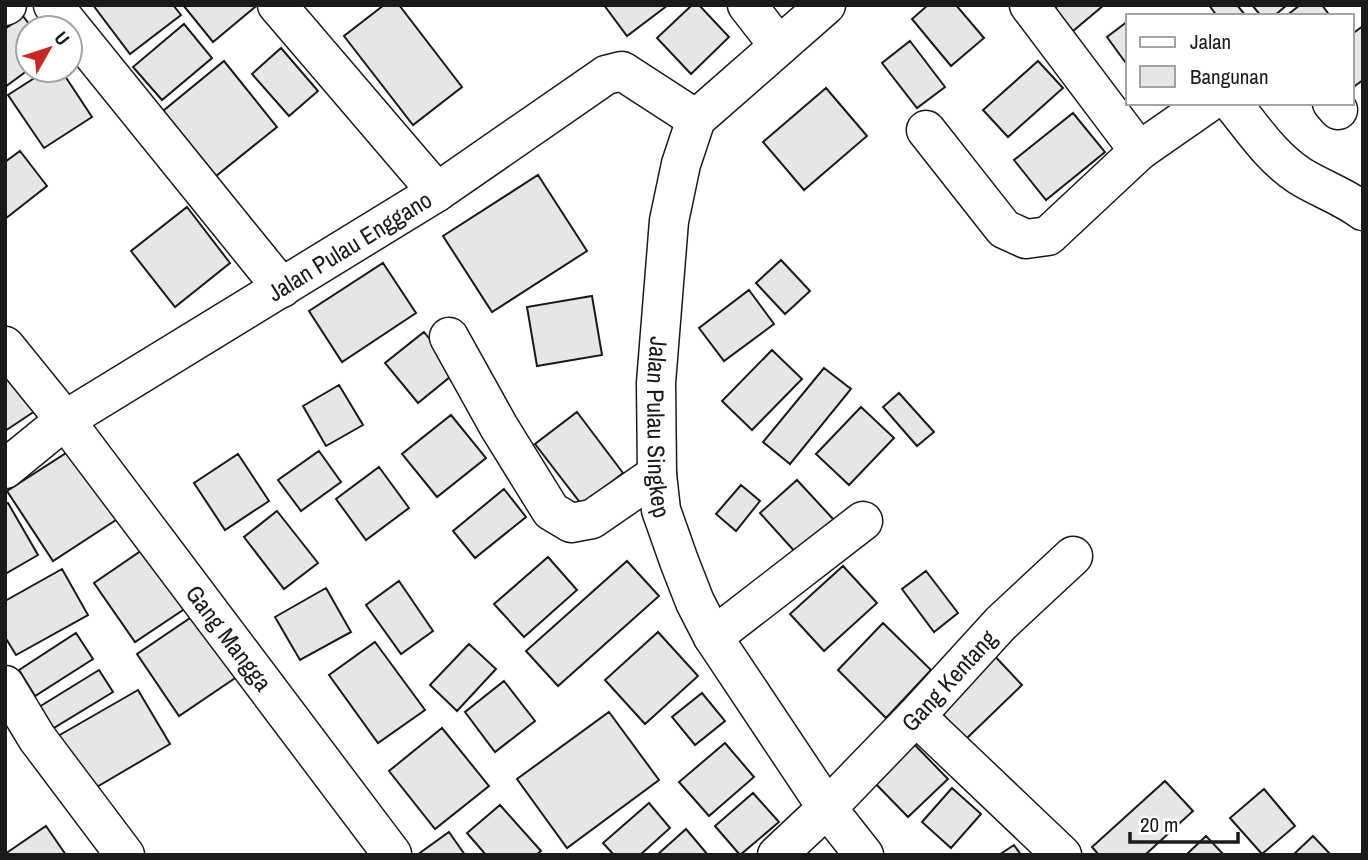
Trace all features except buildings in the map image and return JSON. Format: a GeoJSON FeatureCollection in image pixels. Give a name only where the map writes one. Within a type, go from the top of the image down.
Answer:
{"type":"FeatureCollection","features":[{"type":"Feature","properties":{"kind":"street"},"geometry":{"type":"LineString","coordinates":[[53,5],[282,288]]}},
{"type":"Feature","properties":{"kind":"street"},"geometry":{"type":"LineString","coordinates":[[277,5],[437,192]]}},
{"type":"Feature","properties":{"kind":"street"},"geometry":{"type":"LineString","coordinates":[[747,5],[779,46]]}},
{"type":"Feature","properties":{"kind":"street"},"geometry":{"type":"LineString","coordinates":[[696,119],[827,5]]}},
{"type":"Feature","properties":{"kind":"street"},"geometry":{"type":"LineString","coordinates":[[1030,5],[1139,151]]}},
{"type":"Feature","properties":{"kind":"street","name":"Jalan Pulau Enggano"},"geometry":{"type":"LineString","coordinates":[[5,469],[65,420],[437,192],[606,75],[622,71],[696,119]]}},
{"type":"Feature","properties":{"kind":"street"},"geometry":{"type":"LineString","coordinates":[[926,131],[1004,229],[1026,239],[1048,236],[1139,151],[1205,105]]}},
{"type":"Feature","properties":{"kind":"street"},"geometry":{"type":"LineString","coordinates":[[1234,105],[1279,160],[1302,177],[1347,199],[1363,211]]}},
{"type":"Feature","properties":{"kind":"street","name":"Jalan Pulau Singkep"},"geometry":{"type":"LineString","coordinates":[[696,119],[681,164],[669,221],[656,383],[657,474],[661,510],[695,602],[713,637],[827,808],[864,855]]}},
{"type":"Feature","properties":{"kind":"street"},"geometry":{"type":"LineString","coordinates":[[449,337],[499,427],[551,511],[571,523],[592,519],[657,474]]}},
{"type":"Feature","properties":{"kind":"street","name":"Gang Mangga"},"geometry":{"type":"LineString","coordinates":[[5,346],[65,420],[392,854]]}},
{"type":"Feature","properties":{"kind":"street"},"geometry":{"type":"LineString","coordinates":[[713,637],[863,522]]}},
{"type":"Feature","properties":{"kind":"street","name":"Gang Kentang"},"geometry":{"type":"LineString","coordinates":[[778,855],[916,716],[1001,623],[1073,556]]}},
{"type":"Feature","properties":{"kind":"street"},"geometry":{"type":"LineString","coordinates":[[5,685],[37,738],[125,855]]}},
{"type":"Feature","properties":{"kind":"street"},"geometry":{"type":"LineString","coordinates":[[916,716],[1062,855]]}}]}
